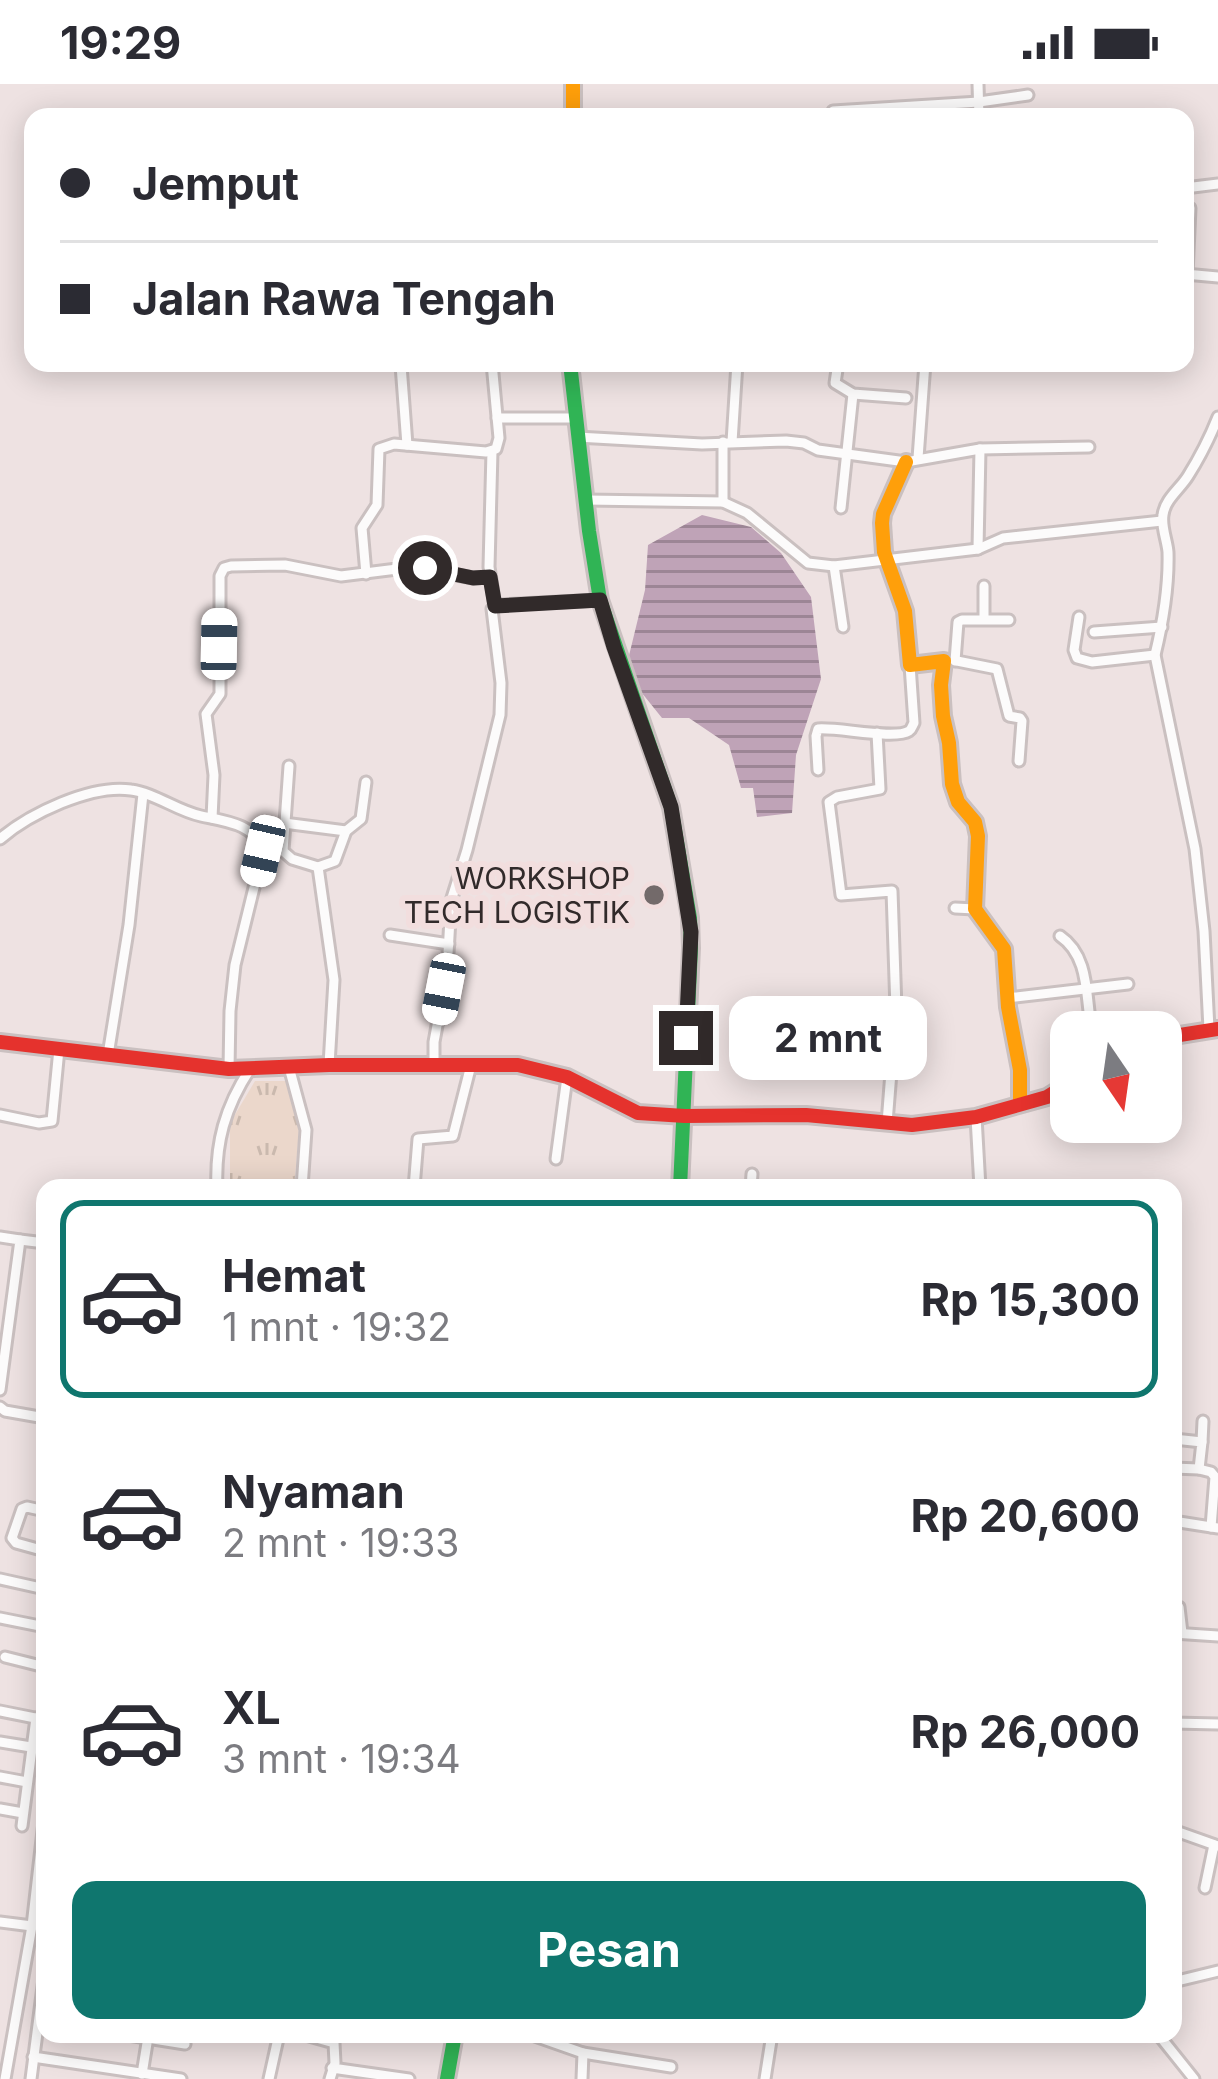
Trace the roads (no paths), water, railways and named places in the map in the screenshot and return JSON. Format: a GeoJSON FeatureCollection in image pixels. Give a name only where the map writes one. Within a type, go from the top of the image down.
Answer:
{"type":"FeatureCollection","features":[{"type":"Feature","properties":{"kind":"street"},"geometry":{"type":"LineString","coordinates":[[978,84],[979,108]]}},
{"type":"Feature","properties":{"kind":"street"},"geometry":{"type":"LineString","coordinates":[[882,108],[1028,95]]}},
{"type":"Feature","properties":{"kind":"street"},"geometry":{"type":"LineString","coordinates":[[402,372],[407,445]]}},
{"type":"Feature","properties":{"kind":"street"},"geometry":{"type":"LineString","coordinates":[[434,1066],[451,901],[500,715],[490,577],[493,451],[498,444],[492,372]]}},
{"type":"Feature","properties":{"kind":"street"},"geometry":{"type":"LineString","coordinates":[[571,372],[600,600],[671,807],[690,918],[681,1179]]}},
{"type":"Feature","properties":{"kind":"street"},"geometry":{"type":"LineString","coordinates":[[723,502],[736,372]]}},
{"type":"Feature","properties":{"kind":"street"},"geometry":{"type":"LineString","coordinates":[[837,372],[835,383],[853,394],[906,398]]}},
{"type":"Feature","properties":{"kind":"street"},"geometry":{"type":"LineString","coordinates":[[818,770],[818,729],[907,732],[914,723],[905,611],[886,560],[883,514],[912,460],[924,372]]}},
{"type":"Feature","properties":{"kind":"street"},"geometry":{"type":"LineString","coordinates":[[841,508],[853,394]]}},
{"type":"Feature","properties":{"kind":"street"},"geometry":{"type":"LineString","coordinates":[[1182,1034],[1213,1029],[1195,849],[1155,655],[1168,548],[1162,521],[1168,500],[1186,480],[1218,417]]}},
{"type":"Feature","properties":{"kind":"street"},"geometry":{"type":"LineString","coordinates":[[497,418],[575,418]]}},
{"type":"Feature","properties":{"kind":"street"},"geometry":{"type":"LineString","coordinates":[[577,437],[648,442],[786,440],[818,450],[912,460],[980,449],[1089,447]]}},
{"type":"Feature","properties":{"kind":"street"},"geometry":{"type":"LineString","coordinates":[[366,574],[362,527],[376,505],[379,449],[407,445],[493,451]]}},
{"type":"Feature","properties":{"kind":"street"},"geometry":{"type":"LineString","coordinates":[[978,549],[980,449]]}},
{"type":"Feature","properties":{"kind":"street"},"geometry":{"type":"LineString","coordinates":[[586,500],[723,502],[748,513],[808,563],[835,566],[978,549],[1003,538],[1162,521]]}},
{"type":"Feature","properties":{"kind":"street"},"geometry":{"type":"LineString","coordinates":[[212,818],[214,780],[206,714],[220,694],[221,572],[231,566],[261,564],[341,576],[413,567],[490,577]]}},
{"type":"Feature","properties":{"kind":"street"},"geometry":{"type":"LineString","coordinates":[[835,566],[843,627]]}},
{"type":"Feature","properties":{"kind":"street"},"geometry":{"type":"LineString","coordinates":[[984,586],[984,619]]}},
{"type":"Feature","properties":{"kind":"street"},"geometry":{"type":"LineString","coordinates":[[495,606],[600,600]]}},
{"type":"Feature","properties":{"kind":"street"},"geometry":{"type":"LineString","coordinates":[[1078,617],[1073,650],[1077,658],[1092,662],[1155,655]]}},
{"type":"Feature","properties":{"kind":"street"},"geometry":{"type":"LineString","coordinates":[[1009,620],[966,618],[958,622],[941,686],[952,784],[958,802],[975,821],[978,836],[975,909],[1004,949],[1020,1104]]}},
{"type":"Feature","properties":{"kind":"street"},"geometry":{"type":"LineString","coordinates":[[1094,632],[1162,627]]}},
{"type":"Feature","properties":{"kind":"street"},"geometry":{"type":"LineString","coordinates":[[910,665],[951,661],[997,669],[1009,716],[1022,721],[1019,761]]}},
{"type":"Feature","properties":{"kind":"street"},"geometry":{"type":"LineString","coordinates":[[877,733],[880,789],[829,802],[841,895],[892,891],[896,1010],[887,1123]]}},
{"type":"Feature","properties":{"kind":"street"},"geometry":{"type":"LineString","coordinates":[[290,766],[283,851],[318,867],[335,861],[346,831],[361,819],[366,782]]}},
{"type":"Feature","properties":{"kind":"street"},"geometry":{"type":"LineString","coordinates":[[0,839],[33,817],[86,795],[128,789],[179,810],[245,828],[260,840],[263,851],[236,965],[229,1069]]}},
{"type":"Feature","properties":{"kind":"street"},"geometry":{"type":"LineString","coordinates":[[108,1054],[129,926],[143,794]]}},
{"type":"Feature","properties":{"kind":"street"},"geometry":{"type":"LineString","coordinates":[[284,823],[346,831]]}},
{"type":"Feature","properties":{"kind":"street"},"geometry":{"type":"LineString","coordinates":[[318,867],[334,980],[329,1065]]}},
{"type":"Feature","properties":{"kind":"street"},"geometry":{"type":"LineString","coordinates":[[955,908],[975,909]]}},
{"type":"Feature","properties":{"kind":"street"},"geometry":{"type":"LineString","coordinates":[[390,934],[449,944]]}},
{"type":"Feature","properties":{"kind":"street"},"geometry":{"type":"LineString","coordinates":[[1060,936],[1078,954],[1090,1011]]}},
{"type":"Feature","properties":{"kind":"street"},"geometry":{"type":"LineString","coordinates":[[1007,998],[1128,984]]}},
{"type":"Feature","properties":{"kind":"street"},"geometry":{"type":"LineString","coordinates":[[0,1042],[229,1069],[518,1065],[567,1077],[638,1113],[685,1116],[763,1114],[938,1124],[1050,1095]]}},
{"type":"Feature","properties":{"kind":"street"},"geometry":{"type":"LineString","coordinates":[[0,1115],[51,1123],[59,1049]]}},
{"type":"Feature","properties":{"kind":"street"},"geometry":{"type":"LineString","coordinates":[[415,1179],[418,1139],[453,1136],[471,1064]]}},
{"type":"Feature","properties":{"kind":"street"},"geometry":{"type":"LineString","coordinates":[[289,1067],[307,1130],[303,1179]]}},
{"type":"Feature","properties":{"kind":"street"},"geometry":{"type":"LineString","coordinates":[[217,1179],[224,1118],[250,1068]]}},
{"type":"Feature","properties":{"kind":"street"},"geometry":{"type":"LineString","coordinates":[[556,1159],[567,1077]]}},
{"type":"Feature","properties":{"kind":"street"},"geometry":{"type":"LineString","coordinates":[[976,1117],[979,1179]]}},
{"type":"Feature","properties":{"kind":"street"},"geometry":{"type":"LineString","coordinates":[[752,1174],[752,1179]]}},
{"type":"Feature","properties":{"kind":"street"},"geometry":{"type":"LineString","coordinates":[[0,1237],[36,1242]]}},
{"type":"Feature","properties":{"kind":"street"},"geometry":{"type":"LineString","coordinates":[[0,1390],[20,1240]]}},
{"type":"Feature","properties":{"kind":"street"},"geometry":{"type":"LineString","coordinates":[[0,1407],[36,1416]]}},
{"type":"Feature","properties":{"kind":"street"},"geometry":{"type":"LineString","coordinates":[[1199,1469],[1203,1420]]}},
{"type":"Feature","properties":{"kind":"street"},"geometry":{"type":"LineString","coordinates":[[1182,1440],[1202,1442]]}},
{"type":"Feature","properties":{"kind":"street"},"geometry":{"type":"LineString","coordinates":[[1182,1468],[1211,1472],[1215,1478],[1214,1527],[1182,1522]]}},
{"type":"Feature","properties":{"kind":"street"},"geometry":{"type":"LineString","coordinates":[[36,1509],[22,1509],[12,1538],[36,1549]]}},
{"type":"Feature","properties":{"kind":"street"},"geometry":{"type":"LineString","coordinates":[[0,1579],[36,1587]]}},
{"type":"Feature","properties":{"kind":"street"},"geometry":{"type":"LineString","coordinates":[[0,1618],[36,1625]]}},
{"type":"Feature","properties":{"kind":"street"},"geometry":{"type":"LineString","coordinates":[[1182,1634],[1218,1636]]}},
{"type":"Feature","properties":{"kind":"street"},"geometry":{"type":"LineString","coordinates":[[4,1657],[36,1665]]}},
{"type":"Feature","properties":{"kind":"street"},"geometry":{"type":"LineString","coordinates":[[0,1711],[36,1718]]}},
{"type":"Feature","properties":{"kind":"street"},"geometry":{"type":"LineString","coordinates":[[1182,1723],[1218,1724]]}},
{"type":"Feature","properties":{"kind":"street"},"geometry":{"type":"LineString","coordinates":[[22,1826],[36,1732]]}},
{"type":"Feature","properties":{"kind":"street"},"geometry":{"type":"LineString","coordinates":[[0,1742],[31,1748]]}},
{"type":"Feature","properties":{"kind":"street"},"geometry":{"type":"LineString","coordinates":[[0,1778],[27,1782]]}},
{"type":"Feature","properties":{"kind":"street"},"geometry":{"type":"LineString","coordinates":[[0,1809],[23,1814]]}},
{"type":"Feature","properties":{"kind":"street"},"geometry":{"type":"LineString","coordinates":[[1182,1833],[1216,1846],[1205,1888]]}},
{"type":"Feature","properties":{"kind":"street"},"geometry":{"type":"LineString","coordinates":[[5,2079],[36,1891]]}},
{"type":"Feature","properties":{"kind":"street"},"geometry":{"type":"LineString","coordinates":[[0,1922],[32,1926]]}},
{"type":"Feature","properties":{"kind":"street"},"geometry":{"type":"LineString","coordinates":[[1182,1980],[1218,1971]]}},
{"type":"Feature","properties":{"kind":"street"},"geometry":{"type":"LineString","coordinates":[[0,2013],[17,2015]]}},
{"type":"Feature","properties":{"kind":"street"},"geometry":{"type":"LineString","coordinates":[[31,2079],[37,2043]]}},
{"type":"Feature","properties":{"kind":"street"},"geometry":{"type":"LineString","coordinates":[[141,2076],[147,2043]]}},
{"type":"Feature","properties":{"kind":"street"},"geometry":{"type":"LineString","coordinates":[[180,2043],[185,2044]]}},
{"type":"Feature","properties":{"kind":"street"},"geometry":{"type":"LineString","coordinates":[[269,2079],[278,2043]]}},
{"type":"Feature","properties":{"kind":"street"},"geometry":{"type":"LineString","coordinates":[[334,2043],[331,2073],[409,2079]]}},
{"type":"Feature","properties":{"kind":"street"},"geometry":{"type":"LineString","coordinates":[[447,2079],[453,2043]]}},
{"type":"Feature","properties":{"kind":"street"},"geometry":{"type":"LineString","coordinates":[[555,2043],[583,2053],[671,2066]]}},
{"type":"Feature","properties":{"kind":"street"},"geometry":{"type":"LineString","coordinates":[[765,2079],[771,2043]]}},
{"type":"Feature","properties":{"kind":"street"},"geometry":{"type":"LineString","coordinates":[[1166,2043],[1194,2079]]}},
{"type":"Feature","properties":{"kind":"street"},"geometry":{"type":"LineString","coordinates":[[582,2079],[583,2053]]}},
{"type":"Feature","properties":{"kind":"street"},"geometry":{"type":"LineString","coordinates":[[33,2057],[181,2079]]}},
{"type":"Feature","properties":{"kind":"place","name":"WORKSHOP TECH LOGISTIK"},"geometry":{"type":"Point","coordinates":[654,895]}}]}
